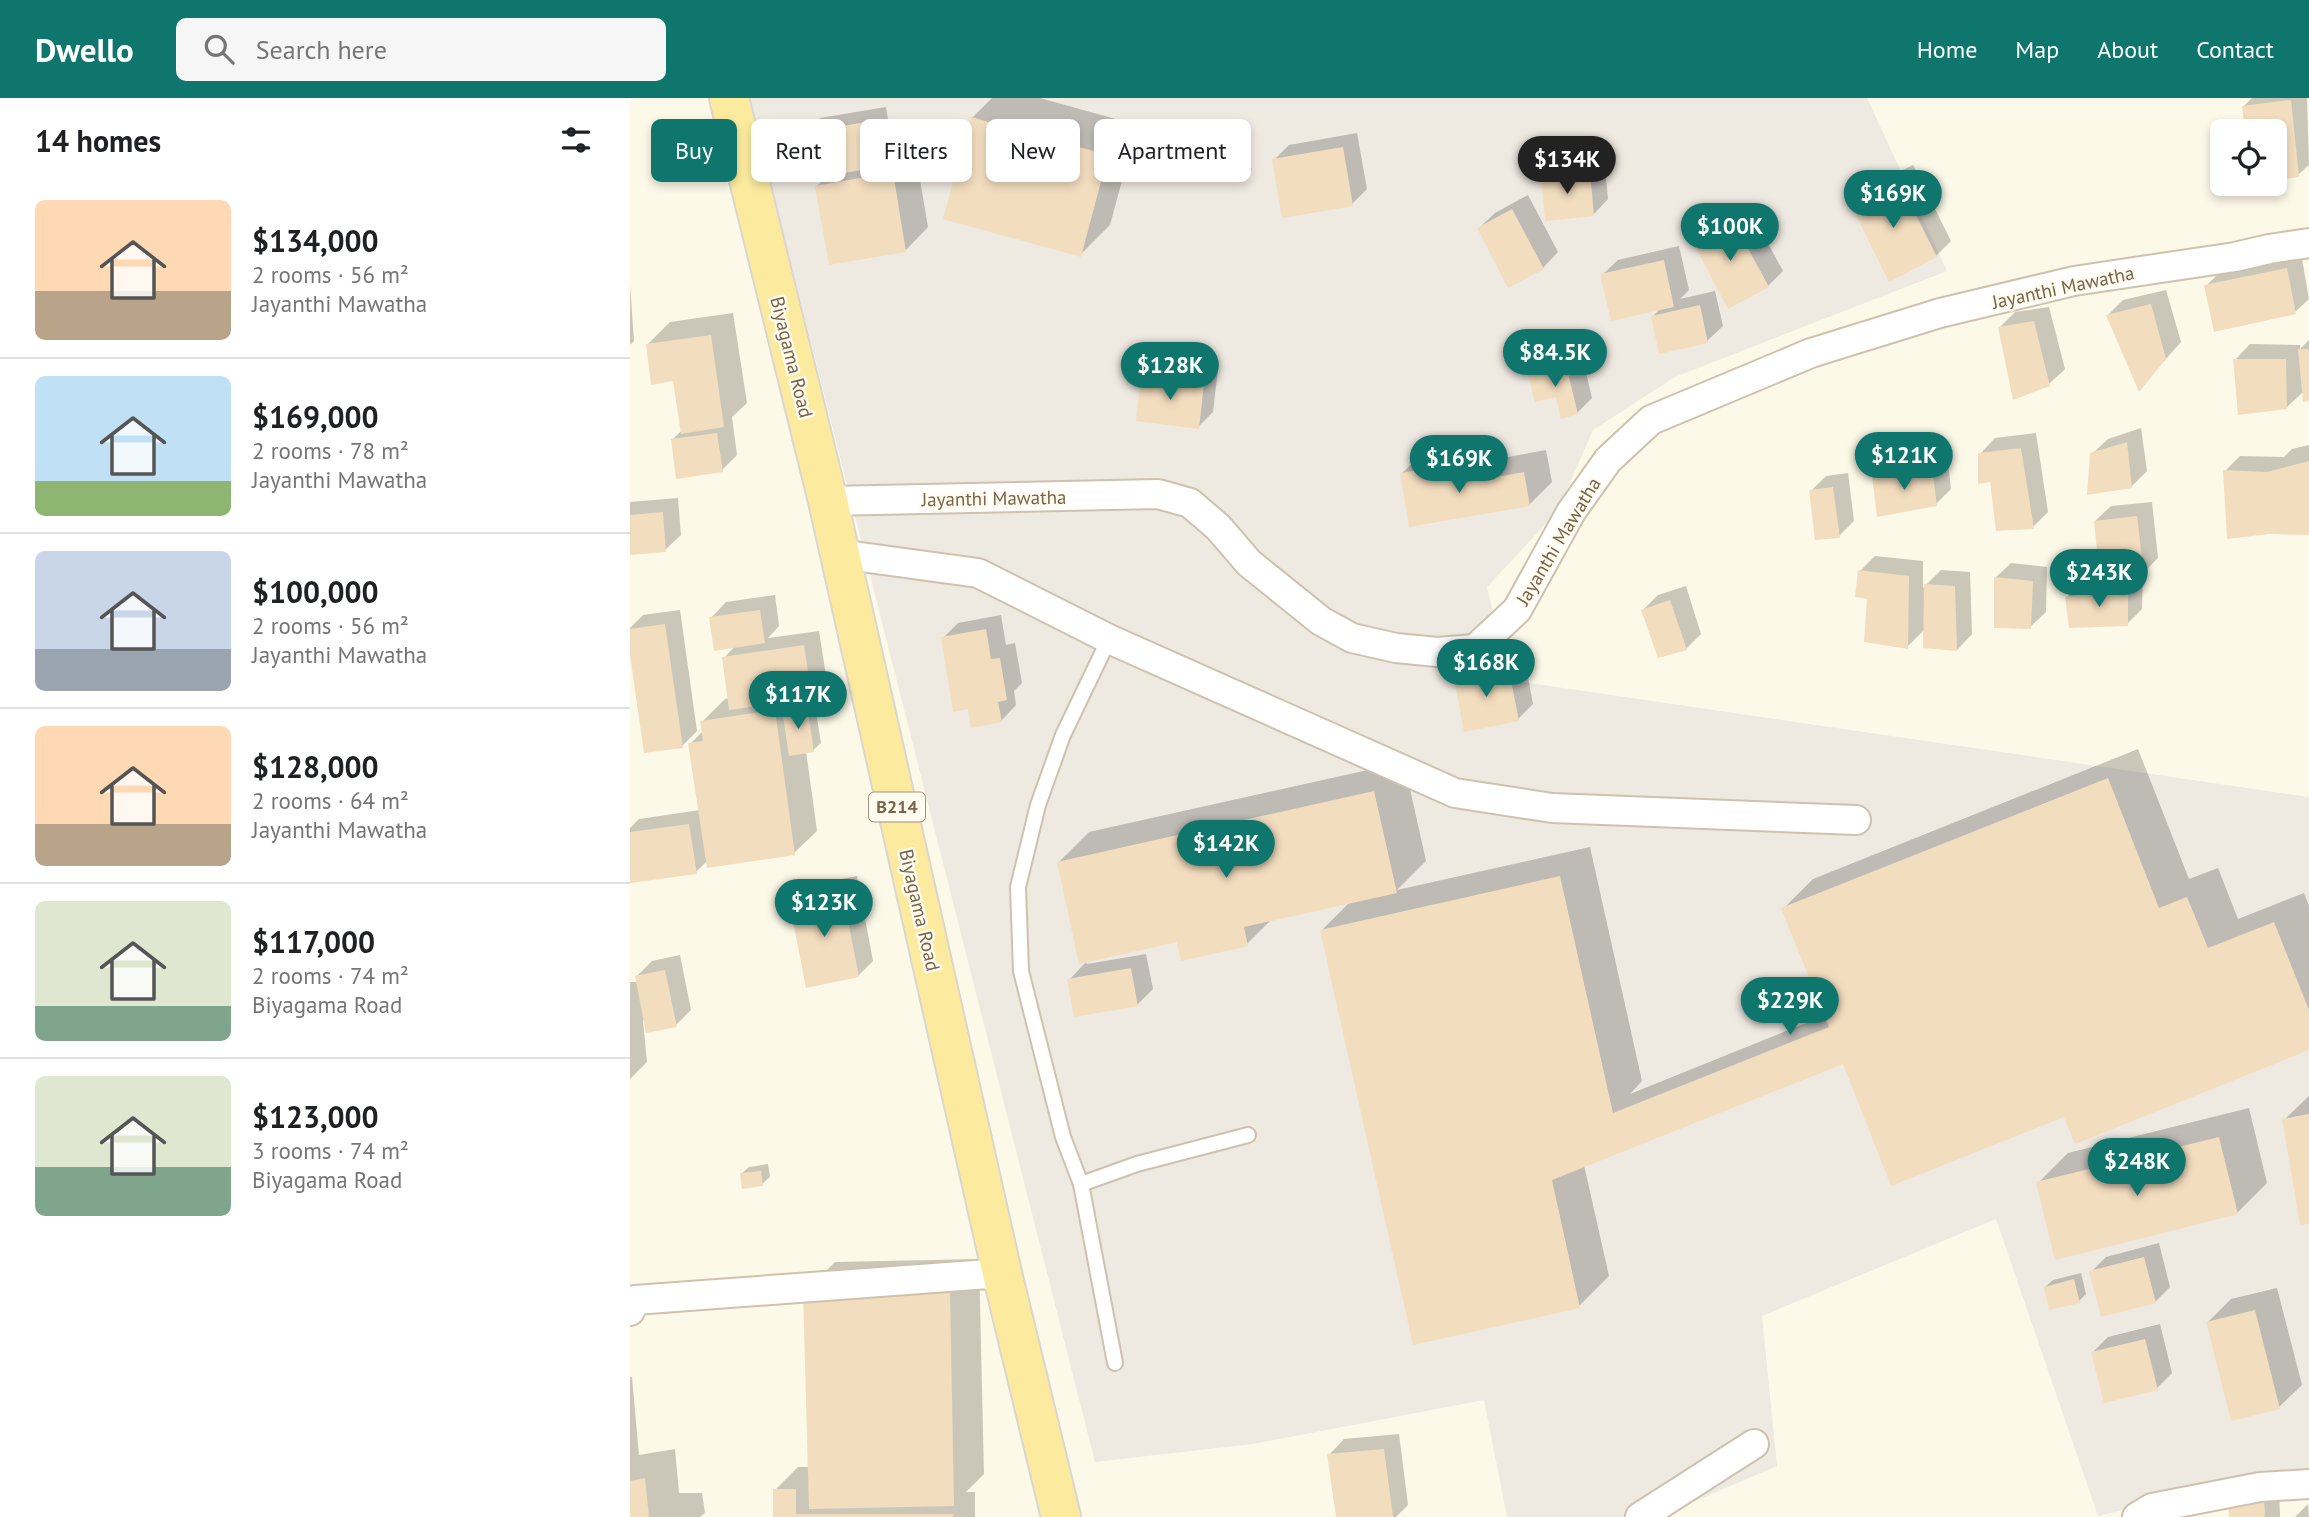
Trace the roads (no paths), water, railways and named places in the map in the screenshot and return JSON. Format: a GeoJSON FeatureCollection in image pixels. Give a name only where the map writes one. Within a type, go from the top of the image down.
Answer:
{"type":"FeatureCollection","features":[{"type":"Feature","properties":{"kind":"main road","name":"Biyagama Road"},"geometry":{"type":"LineString","coordinates":[[729,98],[828,501],[1002,1273],[1061,1517]]}},
{"type":"Feature","properties":{"kind":"street","name":"Jayanthi Mawatha"},"geometry":{"type":"LineString","coordinates":[[828,501],[1158,494],[1190,503],[1219,527],[1249,563],[1321,621],[1352,638],[1396,648],[1437,652],[1475,649],[1517,610],[1571,512],[1608,460],[1651,420],[1811,353],[1940,313],[2074,281],[2309,243]]}},
{"type":"Feature","properties":{"kind":"street"},"geometry":{"type":"LineString","coordinates":[[839,554],[978,573],[1109,639],[1455,793],[1552,808],[1856,820]]}},
{"type":"Feature","properties":{"kind":"street"},"geometry":{"type":"LineString","coordinates":[[630,1311],[635,1300],[1002,1273]]}},
{"type":"Feature","properties":{"kind":"street"},"geometry":{"type":"LineString","coordinates":[[1640,1517],[1754,1444]]}},
{"type":"Feature","properties":{"kind":"street"},"geometry":{"type":"LineString","coordinates":[[2137,1517],[2152,1508],[2260,1487],[2309,1484]]}},
{"type":"Feature","properties":{"kind":"lane"},"geometry":{"type":"LineString","coordinates":[[1109,639],[1063,735],[1038,805],[1018,887],[1021,971],[1063,1138],[1081,1184],[1115,1363]]}},
{"type":"Feature","properties":{"kind":"lane"},"geometry":{"type":"LineString","coordinates":[[1081,1184],[1137,1164],[1248,1135]]}}]}
